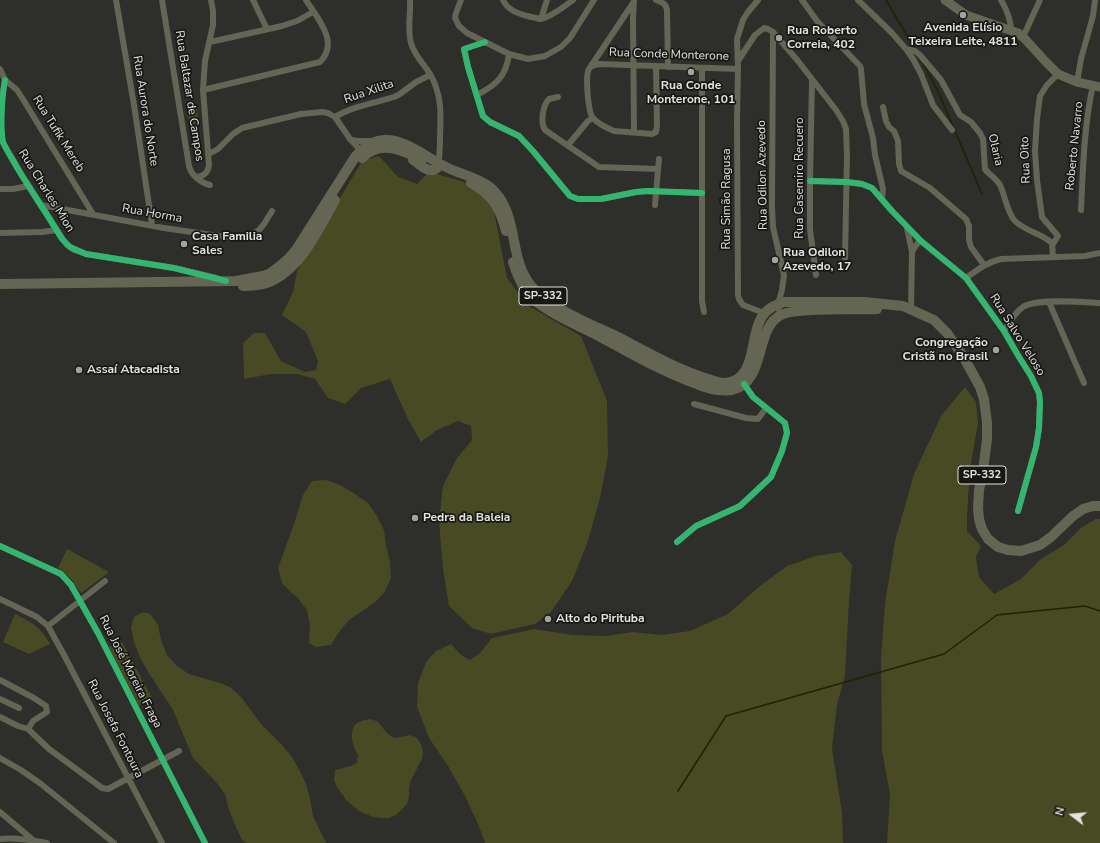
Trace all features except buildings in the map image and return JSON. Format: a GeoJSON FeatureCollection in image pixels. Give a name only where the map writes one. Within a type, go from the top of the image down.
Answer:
{"type":"FeatureCollection","features":[{"type":"Feature","properties":{"kind":"main road"},"geometry":{"type":"LineString","coordinates":[[945,0],[966,15],[1011,31],[1023,37],[1058,74],[1078,82],[1097,86]]}},
{"type":"Feature","properties":{"kind":"main road"},"geometry":{"type":"LineString","coordinates":[[0,290],[233,287],[266,283],[274,280],[294,266],[305,251],[363,152],[371,142],[379,140]]}},
{"type":"Feature","properties":{"kind":"main road","name":"SP-332"},"geometry":{"type":"LineString","coordinates":[[379,140],[389,140],[402,143],[438,166],[469,182],[491,198],[498,207],[502,217],[516,275],[523,287],[534,299],[545,307],[651,363],[694,383],[715,390],[733,390],[744,384]]}},
{"type":"Feature","properties":{"kind":"main road"},"geometry":{"type":"LineString","coordinates":[[0,284],[205,278],[226,281],[263,276],[269,274],[296,250],[355,157],[363,152],[382,147],[394,149],[428,170],[435,170],[438,166]]}},
{"type":"Feature","properties":{"kind":"main road","name":"SP-332"},"geometry":{"type":"LineString","coordinates":[[438,166],[486,184],[500,198],[507,211],[522,271],[528,283],[538,293],[568,312],[675,366],[695,375],[720,383],[726,383],[738,379],[742,375],[749,363],[761,317],[770,308],[778,304],[791,302],[864,302],[902,306],[934,320],[947,333],[963,356],[980,388],[984,399],[987,439],[979,490],[978,508],[982,529],[988,539],[998,547],[1008,550],[1020,551],[1031,548],[1040,545],[1051,538],[1073,516],[1093,506],[1100,506]]}},
{"type":"Feature","properties":{"kind":"main road","name":"SP-332"},"geometry":{"type":"LineString","coordinates":[[780,315],[799,311],[824,310],[911,310]]}},
{"type":"Feature","properties":{"kind":"main road"},"geometry":{"type":"LineString","coordinates":[[744,384],[753,372],[763,342],[768,322],[768,318],[764,313]]}},
{"type":"Feature","properties":{"kind":"main road"},"geometry":{"type":"LineString","coordinates":[[763,342],[772,322],[780,315]]}},
{"type":"Feature","properties":{"kind":"street","name":"Rua Aurora do Norte"},"geometry":{"type":"LineString","coordinates":[[116,0],[152,225]]}},
{"type":"Feature","properties":{"kind":"street","name":"Rua Baltazar de Campos"},"geometry":{"type":"LineString","coordinates":[[162,0],[188,166],[191,172],[202,182],[210,185]]}},
{"type":"Feature","properties":{"kind":"street"},"geometry":{"type":"LineString","coordinates":[[197,177],[207,172],[209,164],[203,90],[205,61],[213,25],[211,0]]}},
{"type":"Feature","properties":{"kind":"street"},"geometry":{"type":"LineString","coordinates":[[253,0],[267,29]]}},
{"type":"Feature","properties":{"kind":"street"},"geometry":{"type":"LineString","coordinates":[[203,90],[316,64],[322,60],[327,52],[328,39],[326,32],[306,0]]}},
{"type":"Feature","properties":{"kind":"street"},"geometry":{"type":"LineString","coordinates":[[410,0],[409,29],[411,43],[415,53],[430,75],[438,93],[440,102],[440,148],[438,166]]}},
{"type":"Feature","properties":{"kind":"street"},"geometry":{"type":"LineString","coordinates":[[461,0],[455,18],[459,26],[467,33],[509,54],[528,59],[545,56],[561,47],[570,38],[594,0]]}},
{"type":"Feature","properties":{"kind":"street"},"geometry":{"type":"LineString","coordinates":[[503,0],[506,6],[511,10],[523,15],[541,19],[554,14],[573,0]]}},
{"type":"Feature","properties":{"kind":"street"},"geometry":{"type":"LineString","coordinates":[[541,19],[547,0]]}},
{"type":"Feature","properties":{"kind":"street"},"geometry":{"type":"LineString","coordinates":[[656,0],[664,4],[667,10],[668,67]]}},
{"type":"Feature","properties":{"kind":"street","name":"Rua Simão Ragusa"},"geometry":{"type":"LineString","coordinates":[[758,0],[743,20],[737,39],[739,299],[743,305],[764,313]]}},
{"type":"Feature","properties":{"kind":"street"},"geometry":{"type":"LineString","coordinates":[[802,0],[817,21],[862,69],[864,104],[873,138],[883,189],[882,199]]}},
{"type":"Feature","properties":{"kind":"street"},"geometry":{"type":"LineString","coordinates":[[858,0],[906,49],[921,74],[933,105],[952,130]]}},
{"type":"Feature","properties":{"kind":"street"},"geometry":{"type":"LineString","coordinates":[[1001,0],[1008,12],[1011,31]]}},
{"type":"Feature","properties":{"kind":"street"},"geometry":{"type":"LineString","coordinates":[[1023,37],[1040,0]]}},
{"type":"Feature","properties":{"kind":"street"},"geometry":{"type":"LineString","coordinates":[[1078,82],[1093,16],[1095,0]]}},
{"type":"Feature","properties":{"kind":"street"},"geometry":{"type":"LineString","coordinates":[[634,1],[634,132]]}},
{"type":"Feature","properties":{"kind":"street"},"geometry":{"type":"LineString","coordinates":[[634,1],[588,70],[588,108],[593,118],[609,129],[614,130],[647,134],[652,134],[657,130],[656,66]]}},
{"type":"Feature","properties":{"kind":"street"},"geometry":{"type":"LineString","coordinates":[[210,42],[282,26],[298,21],[313,12]]}},
{"type":"Feature","properties":{"kind":"street"},"geometry":{"type":"LineString","coordinates":[[738,62],[755,35],[764,28],[768,29],[773,32],[798,61],[836,110],[844,126],[846,140],[847,182],[845,258]]}},
{"type":"Feature","properties":{"kind":"street","name":"Rua Odilon Azevedo"},"geometry":{"type":"LineString","coordinates":[[773,32],[772,207],[773,227],[784,275],[778,304],[780,315]]}},
{"type":"Feature","properties":{"kind":"street"},"geometry":{"type":"LineString","coordinates":[[485,42],[464,49],[483,116],[490,122],[519,136],[564,190],[573,198],[601,199],[636,192],[657,191],[702,193]]}},
{"type":"Feature","properties":{"kind":"street","name":"Olaria"},"geometry":{"type":"LineString","coordinates":[[906,49],[916,51],[920,55],[941,80],[960,114],[971,122],[980,133],[983,139],[985,169],[998,182],[1013,220],[1023,227],[1043,236],[1052,244]]}},
{"type":"Feature","properties":{"kind":"street"},"geometry":{"type":"LineString","coordinates":[[476,95],[488,88],[502,76],[507,68],[509,54]]}},
{"type":"Feature","properties":{"kind":"street","name":"Rua Conde Monterone"},"geometry":{"type":"LineString","coordinates":[[591,66],[600,64],[738,69]]}},
{"type":"Feature","properties":{"kind":"street"},"geometry":{"type":"LineString","coordinates":[[702,68],[702,301],[704,312]]}},
{"type":"Feature","properties":{"kind":"street","name":"Rua Tufik Mereb"},"geometry":{"type":"LineString","coordinates":[[0,69],[5,80],[17,90],[93,214]]}},
{"type":"Feature","properties":{"kind":"street","name":"Rua Oito"},"geometry":{"type":"LineString","coordinates":[[1052,244],[1058,236],[1042,217],[1035,137],[1040,96],[1047,85],[1058,74]]}},
{"type":"Feature","properties":{"kind":"street","name":"Rua Xilita"},"geometry":{"type":"LineString","coordinates":[[334,116],[353,108],[394,97],[416,82],[430,75]]}},
{"type":"Feature","properties":{"kind":"street","name":"Rua Charles Mion"},"geometry":{"type":"LineString","coordinates":[[5,80],[1,97],[1,141],[66,244],[80,252],[174,268],[205,278]]}},
{"type":"Feature","properties":{"kind":"street","name":"Rua Casemiro Recuero"},"geometry":{"type":"LineString","coordinates":[[812,80],[810,229],[816,275]]}},
{"type":"Feature","properties":{"kind":"street","name":"Roberto Navarro"},"geometry":{"type":"LineString","coordinates":[[1081,210],[1084,149],[1089,108],[1097,86]]}},
{"type":"Feature","properties":{"kind":"street"},"geometry":{"type":"LineString","coordinates":[[558,97],[551,98],[547,101],[543,126],[546,130],[599,167],[658,169]]}},
{"type":"Feature","properties":{"kind":"street"},"geometry":{"type":"LineString","coordinates":[[883,107],[886,121],[894,131],[898,141],[899,164],[901,170],[905,174],[930,188],[966,220],[969,226],[969,240],[971,247],[984,265]]}},
{"type":"Feature","properties":{"kind":"street"},"geometry":{"type":"LineString","coordinates":[[209,154],[218,149],[233,134],[242,128],[275,120],[322,112],[334,116],[350,139],[363,152]]}},
{"type":"Feature","properties":{"kind":"street"},"geometry":{"type":"LineString","coordinates":[[568,145],[588,121],[593,118]]}},
{"type":"Feature","properties":{"kind":"street"},"geometry":{"type":"LineString","coordinates":[[350,139],[364,142],[379,140]]}},
{"type":"Feature","properties":{"kind":"street"},"geometry":{"type":"LineString","coordinates":[[656,205],[659,159]]}},
{"type":"Feature","properties":{"kind":"street","name":"Rua Salvo Veloso"},"geometry":{"type":"LineString","coordinates":[[810,181],[847,182],[866,185],[872,188],[907,228],[966,278],[1004,331],[1032,376],[1039,393],[1040,402],[1039,428],[1036,447],[1018,511]]}},
{"type":"Feature","properties":{"kind":"street"},"geometry":{"type":"LineString","coordinates":[[0,189],[13,189],[28,186]]}},
{"type":"Feature","properties":{"kind":"street","name":"Rua Horma"},"geometry":{"type":"LineString","coordinates":[[41,205],[226,238],[241,238],[250,236],[259,230],[272,212]]}},
{"type":"Feature","properties":{"kind":"street"},"geometry":{"type":"LineString","coordinates":[[907,228],[912,252],[911,310]]}},
{"type":"Feature","properties":{"kind":"street"},"geometry":{"type":"LineString","coordinates":[[0,233],[42,232],[57,230]]}},
{"type":"Feature","properties":{"kind":"street"},"geometry":{"type":"LineString","coordinates":[[912,252],[921,241]]}},
{"type":"Feature","properties":{"kind":"street"},"geometry":{"type":"LineString","coordinates":[[1052,244],[1053,258]]}},
{"type":"Feature","properties":{"kind":"street"},"geometry":{"type":"LineString","coordinates":[[966,278],[984,265],[994,260],[1008,258],[1084,256],[1100,253]]}},
{"type":"Feature","properties":{"kind":"street"},"geometry":{"type":"LineString","coordinates":[[1004,331],[1022,307],[1032,303],[1062,301],[1100,303]]}},
{"type":"Feature","properties":{"kind":"street"},"geometry":{"type":"LineString","coordinates":[[1049,302],[1084,383]]}},
{"type":"Feature","properties":{"kind":"street"},"geometry":{"type":"LineString","coordinates":[[677,542],[696,526],[740,506],[771,477],[782,451],[787,433],[785,423],[753,397],[744,384]]}},
{"type":"Feature","properties":{"kind":"street"},"geometry":{"type":"LineString","coordinates":[[694,404],[746,418],[758,419],[766,408]]}},
{"type":"Feature","properties":{"kind":"street","name":"Rua José Moreira Fraga"},"geometry":{"type":"LineString","coordinates":[[0,546],[60,574],[72,584],[205,843]]}},
{"type":"Feature","properties":{"kind":"street"},"geometry":{"type":"LineString","coordinates":[[0,599],[37,617],[48,626],[105,581]]}},
{"type":"Feature","properties":{"kind":"street","name":"Rua Josefa Fontoura"},"geometry":{"type":"LineString","coordinates":[[48,626],[162,843]]}},
{"type":"Feature","properties":{"kind":"street"},"geometry":{"type":"LineString","coordinates":[[0,680],[46,706],[47,712],[33,721],[28,729]]}},
{"type":"Feature","properties":{"kind":"street"},"geometry":{"type":"LineString","coordinates":[[0,699],[19,708]]}},
{"type":"Feature","properties":{"kind":"street"},"geometry":{"type":"LineString","coordinates":[[0,717],[28,729],[50,749],[99,787],[108,789],[179,751]]}},
{"type":"Feature","properties":{"kind":"street"},"geometry":{"type":"LineString","coordinates":[[0,758],[41,784],[114,843]]}},
{"type":"Feature","properties":{"kind":"street"},"geometry":{"type":"LineString","coordinates":[[0,812],[33,840]]}},
{"type":"Feature","properties":{"kind":"street"},"geometry":{"type":"LineString","coordinates":[[0,839],[14,838],[47,843]]}},
{"type":"Feature","properties":{"kind":"green space"},"geometry":{"type":"Polygon","coordinates":[[[197,106],[198,124],[189,124],[188,107],[197,106]]]}},
{"type":"Feature","properties":{"kind":"green space"},"geometry":{"type":"Polygon","coordinates":[[[379,156],[398,177],[417,184],[429,172],[461,181],[474,188],[485,197],[494,211],[507,278],[527,305],[581,336],[607,401],[608,456],[600,498],[587,544],[572,581],[551,612],[535,624],[491,634],[472,628],[449,606],[443,569],[439,521],[443,486],[457,458],[472,440],[471,426],[458,421],[437,430],[421,442],[408,419],[390,379],[361,388],[345,404],[328,398],[315,379],[297,374],[271,374],[244,379],[243,343],[254,333],[265,333],[281,361],[305,372],[316,370],[318,361],[306,332],[282,315],[293,292],[297,271],[362,161],[379,156]]]}},
{"type":"Feature","properties":{"kind":"green space"},"geometry":{"type":"Polygon","coordinates":[[[965,387],[976,402],[978,423],[970,469],[967,531],[981,546],[976,557],[979,577],[994,594],[1021,579],[1041,559],[1064,545],[1081,528],[1096,519],[1100,519],[1100,843],[887,843],[890,794],[882,751],[881,657],[885,604],[895,541],[914,474],[941,416],[965,387]]]}},
{"type":"Feature","properties":{"kind":"green space"},"geometry":{"type":"Polygon","coordinates":[[[327,480],[342,486],[368,503],[377,516],[384,530],[390,562],[391,578],[384,593],[374,603],[349,620],[331,645],[316,647],[309,643],[310,625],[307,610],[297,597],[282,583],[278,568],[303,495],[312,481],[327,480]]]}},
{"type":"Feature","properties":{"kind":"green space"},"geometry":{"type":"Polygon","coordinates":[[[67,549],[109,572],[81,593],[68,576],[58,568],[67,549]]]}},
{"type":"Feature","properties":{"kind":"green space"},"geometry":{"type":"Polygon","coordinates":[[[841,552],[852,565],[845,675],[837,705],[832,749],[842,812],[843,843],[485,843],[465,796],[448,766],[429,738],[417,707],[418,683],[426,662],[436,651],[451,644],[461,655],[470,660],[480,653],[492,638],[534,629],[572,635],[606,636],[632,632],[662,635],[690,631],[728,614],[760,586],[787,566],[816,556],[841,552]]]}},
{"type":"Feature","properties":{"kind":"green space"},"geometry":{"type":"Polygon","coordinates":[[[143,612],[150,614],[158,625],[161,640],[167,655],[177,666],[189,674],[230,687],[242,698],[261,724],[292,757],[306,784],[313,816],[326,843],[247,843],[242,840],[229,810],[225,794],[216,782],[193,758],[173,710],[140,657],[134,642],[131,627],[134,617],[143,612]]]}},
{"type":"Feature","properties":{"kind":"green space"},"geometry":{"type":"Polygon","coordinates":[[[15,614],[36,626],[43,633],[50,644],[29,654],[3,642],[15,614]]]}},
{"type":"Feature","properties":{"kind":"green space"},"geometry":{"type":"Polygon","coordinates":[[[122,642],[152,698],[139,706],[109,647],[122,642]]]}},
{"type":"Feature","properties":{"kind":"green space"},"geometry":{"type":"Polygon","coordinates":[[[369,719],[377,721],[387,733],[394,738],[409,735],[416,737],[421,744],[423,752],[422,759],[411,780],[407,804],[396,815],[389,818],[373,817],[359,811],[346,800],[334,780],[335,770],[357,763],[358,755],[352,741],[352,733],[354,726],[357,723],[369,719]]]}},
{"type":"Feature","properties":{"kind":"waterway"},"geometry":{"type":"LineString","coordinates":[[886,0],[915,49]]}},
{"type":"Feature","properties":{"kind":"waterway"},"geometry":{"type":"LineString","coordinates":[[922,61],[937,89],[982,194]]}},
{"type":"Feature","properties":{"kind":"waterway"},"geometry":{"type":"LineString","coordinates":[[678,791],[726,716],[944,654],[997,615],[1085,606],[1100,611]]}},
{"type":"Feature","properties":{"kind":"cycle path"},"geometry":{"type":"LineString","coordinates":[[485,42],[464,49],[483,116],[490,122],[519,136],[570,196],[578,199],[601,199],[648,191],[702,193]]}},
{"type":"Feature","properties":{"kind":"cycle path"},"geometry":{"type":"LineString","coordinates":[[5,80],[2,111],[3,142],[16,166],[62,239],[70,247],[86,254],[174,268],[226,281]]}},
{"type":"Feature","properties":{"kind":"cycle path"},"geometry":{"type":"LineString","coordinates":[[810,181],[847,182],[862,184],[872,188],[921,241],[966,278],[1004,331],[1031,376],[1039,393],[1040,402],[1039,428],[1036,447],[1018,511]]}},
{"type":"Feature","properties":{"kind":"cycle path"},"geometry":{"type":"LineString","coordinates":[[677,542],[696,526],[740,506],[771,477],[782,451],[787,433],[785,423],[753,397],[744,384]]}},
{"type":"Feature","properties":{"kind":"cycle path"},"geometry":{"type":"LineString","coordinates":[[0,546],[61,574],[71,585],[98,633],[205,843]]}},
{"type":"Feature","properties":{"kind":"place","name":"Avenida Elísio Teixeira Leite, 4811"},"geometry":{"type":"Point","coordinates":[963,15]}},
{"type":"Feature","properties":{"kind":"place","name":"Rua Roberto Correia, 402"},"geometry":{"type":"Point","coordinates":[779,38]}},
{"type":"Feature","properties":{"kind":"place","name":"Rua Conde Monterone, 101"},"geometry":{"type":"Point","coordinates":[691,72]}},
{"type":"Feature","properties":{"kind":"place","name":"Casa Familia Sales"},"geometry":{"type":"Point","coordinates":[184,244]}},
{"type":"Feature","properties":{"kind":"place","name":"Rua Odilon Azevedo, 17"},"geometry":{"type":"Point","coordinates":[775,260]}},
{"type":"Feature","properties":{"kind":"place","name":"Congregação Cristã no Brasil"},"geometry":{"type":"Point","coordinates":[996,350]}},
{"type":"Feature","properties":{"kind":"place","name":"Assaí Atacadista"},"geometry":{"type":"Point","coordinates":[79,370]}},
{"type":"Feature","properties":{"kind":"place","name":"Pedra da Baleia"},"geometry":{"type":"Point","coordinates":[415,518]}},
{"type":"Feature","properties":{"kind":"place","name":"Alto do Pirituba"},"geometry":{"type":"Point","coordinates":[548,619]}}]}
